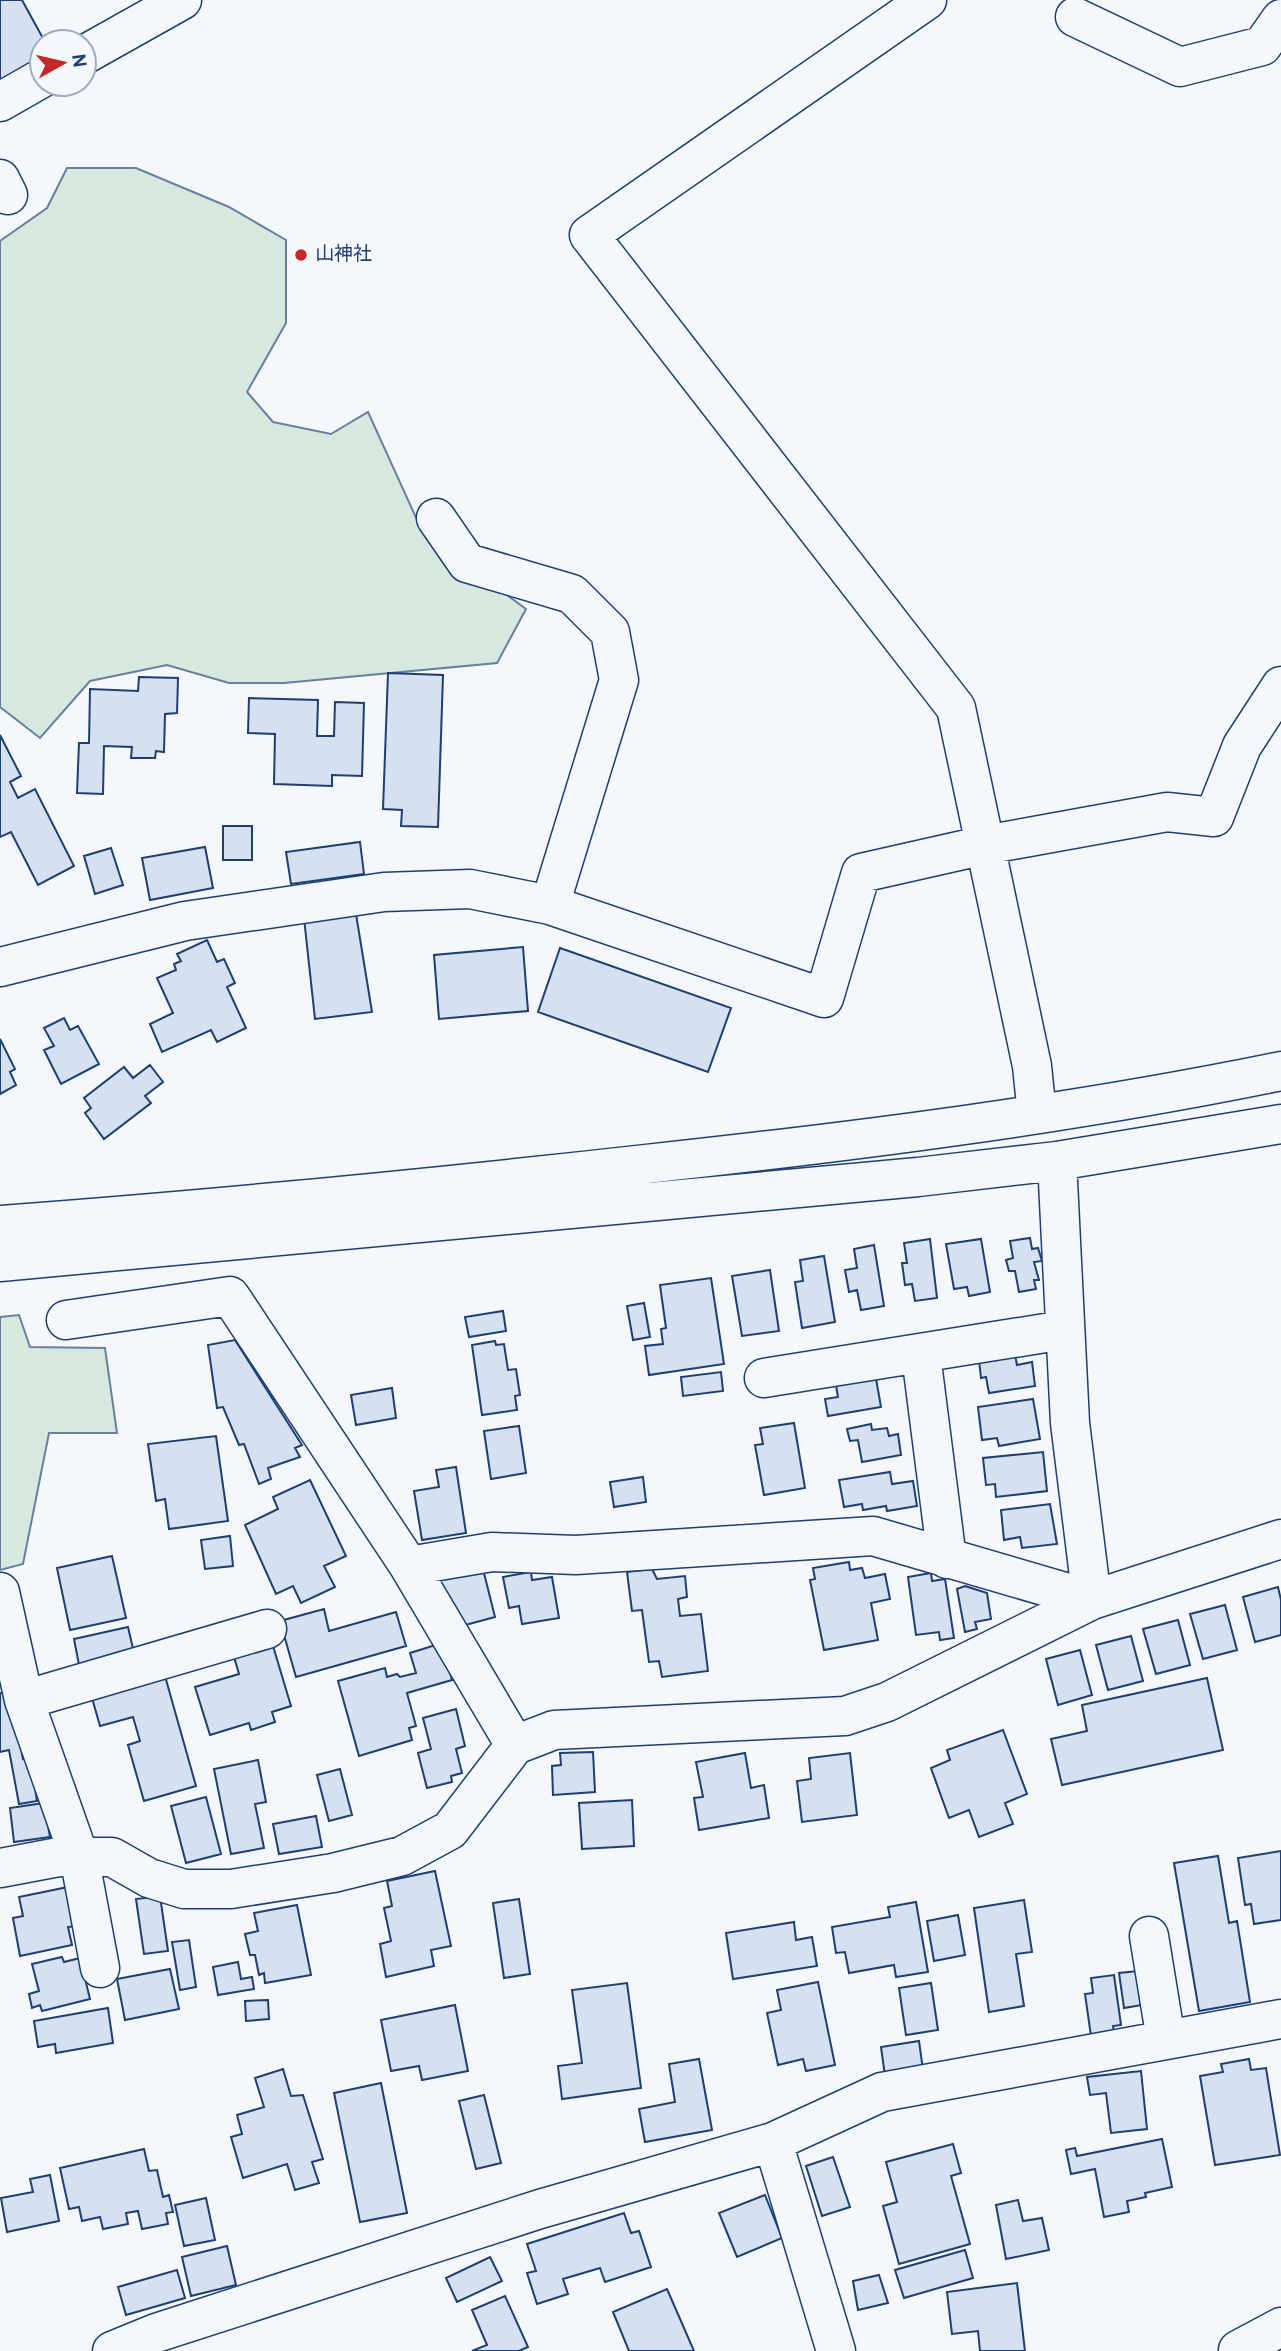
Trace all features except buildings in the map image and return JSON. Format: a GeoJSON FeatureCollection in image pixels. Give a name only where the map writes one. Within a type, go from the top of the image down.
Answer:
{"type":"FeatureCollection","features":[{"type":"Feature","properties":{"kind":"street"},"geometry":{"type":"LineString","coordinates":[[98,47],[182,0]]}},
{"type":"Feature","properties":{"kind":"street"},"geometry":{"type":"LineString","coordinates":[[927,0],[589,235],[956,708],[1032,1066],[1037,1114]]}},
{"type":"Feature","properties":{"kind":"street"},"geometry":{"type":"LineString","coordinates":[[1075,17],[1180,67],[1262,46],[1281,19]]}},
{"type":"Feature","properties":{"kind":"street"},"geometry":{"type":"LineString","coordinates":[[0,102],[28,86]]}},
{"type":"Feature","properties":{"kind":"street"},"geometry":{"type":"LineString","coordinates":[[436,518],[467,564],[572,594],[610,632],[619,680],[550,905]]}},
{"type":"Feature","properties":{"kind":"street"},"geometry":{"type":"LineString","coordinates":[[0,967],[185,921],[384,892],[470,889],[550,905],[824,998],[862,873],[985,845],[1167,812],[1214,817],[1242,746],[1281,686]]}},
{"type":"Feature","properties":{"kind":"street"},"geometry":{"type":"LineString","coordinates":[[0,1224],[548,1175],[903,1136],[1281,1071]]}},
{"type":"Feature","properties":{"kind":"street"},"geometry":{"type":"LineString","coordinates":[[0,1262],[918,1177],[1057,1161],[1281,1124]]}},
{"type":"Feature","properties":{"kind":"street"},"geometry":{"type":"LineString","coordinates":[[1057,1161],[1070,1423],[1092,1600]]}},
{"type":"Feature","properties":{"kind":"street"},"geometry":{"type":"LineString","coordinates":[[66,1320],[230,1296],[409,1566],[515,1745]]}},
{"type":"Feature","properties":{"kind":"street"},"geometry":{"type":"LineString","coordinates":[[764,1378],[1064,1330]]}},
{"type":"Feature","properties":{"kind":"street"},"geometry":{"type":"LineString","coordinates":[[921,1355],[947,1559]]}},
{"type":"Feature","properties":{"kind":"street"},"geometry":{"type":"LineString","coordinates":[[409,1566],[492,1552],[576,1555],[873,1536],[1092,1600]]}},
{"type":"Feature","properties":{"kind":"street"},"geometry":{"type":"LineString","coordinates":[[0,1868],[79,1856],[112,1857],[149,1878],[184,1889],[243,1887],[333,1873],[402,1857],[450,1829],[515,1745],[554,1730],[845,1716],[887,1702],[1092,1600],[1281,1539]]}},
{"type":"Feature","properties":{"kind":"street"},"geometry":{"type":"LineString","coordinates":[[0,1592],[24,1700],[79,1856],[100,1968]]}},
{"type":"Feature","properties":{"kind":"street"},"geometry":{"type":"LineString","coordinates":[[24,1700],[267,1629]]}},
{"type":"Feature","properties":{"kind":"street"},"geometry":{"type":"LineString","coordinates":[[1149,1936],[1167,2040]]}},
{"type":"Feature","properties":{"kind":"street"},"geometry":{"type":"LineString","coordinates":[[113,2351],[156,2333],[540,2209],[773,2142],[882,2092],[1281,2019]]}},
{"type":"Feature","properties":{"kind":"street"},"geometry":{"type":"LineString","coordinates":[[773,2142],[836,2351]]}},
{"type":"Feature","properties":{"kind":"street"},"geometry":{"type":"LineString","coordinates":[[1237,2351],[1281,2327]]}},
{"type":"Feature","properties":{"kind":"shaded area"},"geometry":{"type":"Polygon","coordinates":[[[67,168],[136,168],[229,207],[286,240],[286,323],[247,392],[273,422],[331,434],[368,412],[423,533],[526,609],[497,663],[284,683],[229,683],[167,665],[90,681],[40,738],[0,707],[0,241],[47,208],[67,168]]]}},
{"type":"Feature","properties":{"kind":"shaded area"},"geometry":{"type":"Polygon","coordinates":[[[19,1315],[30,1347],[105,1348],[117,1433],[49,1433],[23,1564],[0,1570],[0,1317],[19,1315]]]}},
{"type":"Feature","properties":{"kind":"place","name":"山神社"},"geometry":{"type":"Point","coordinates":[301,255]}}]}
